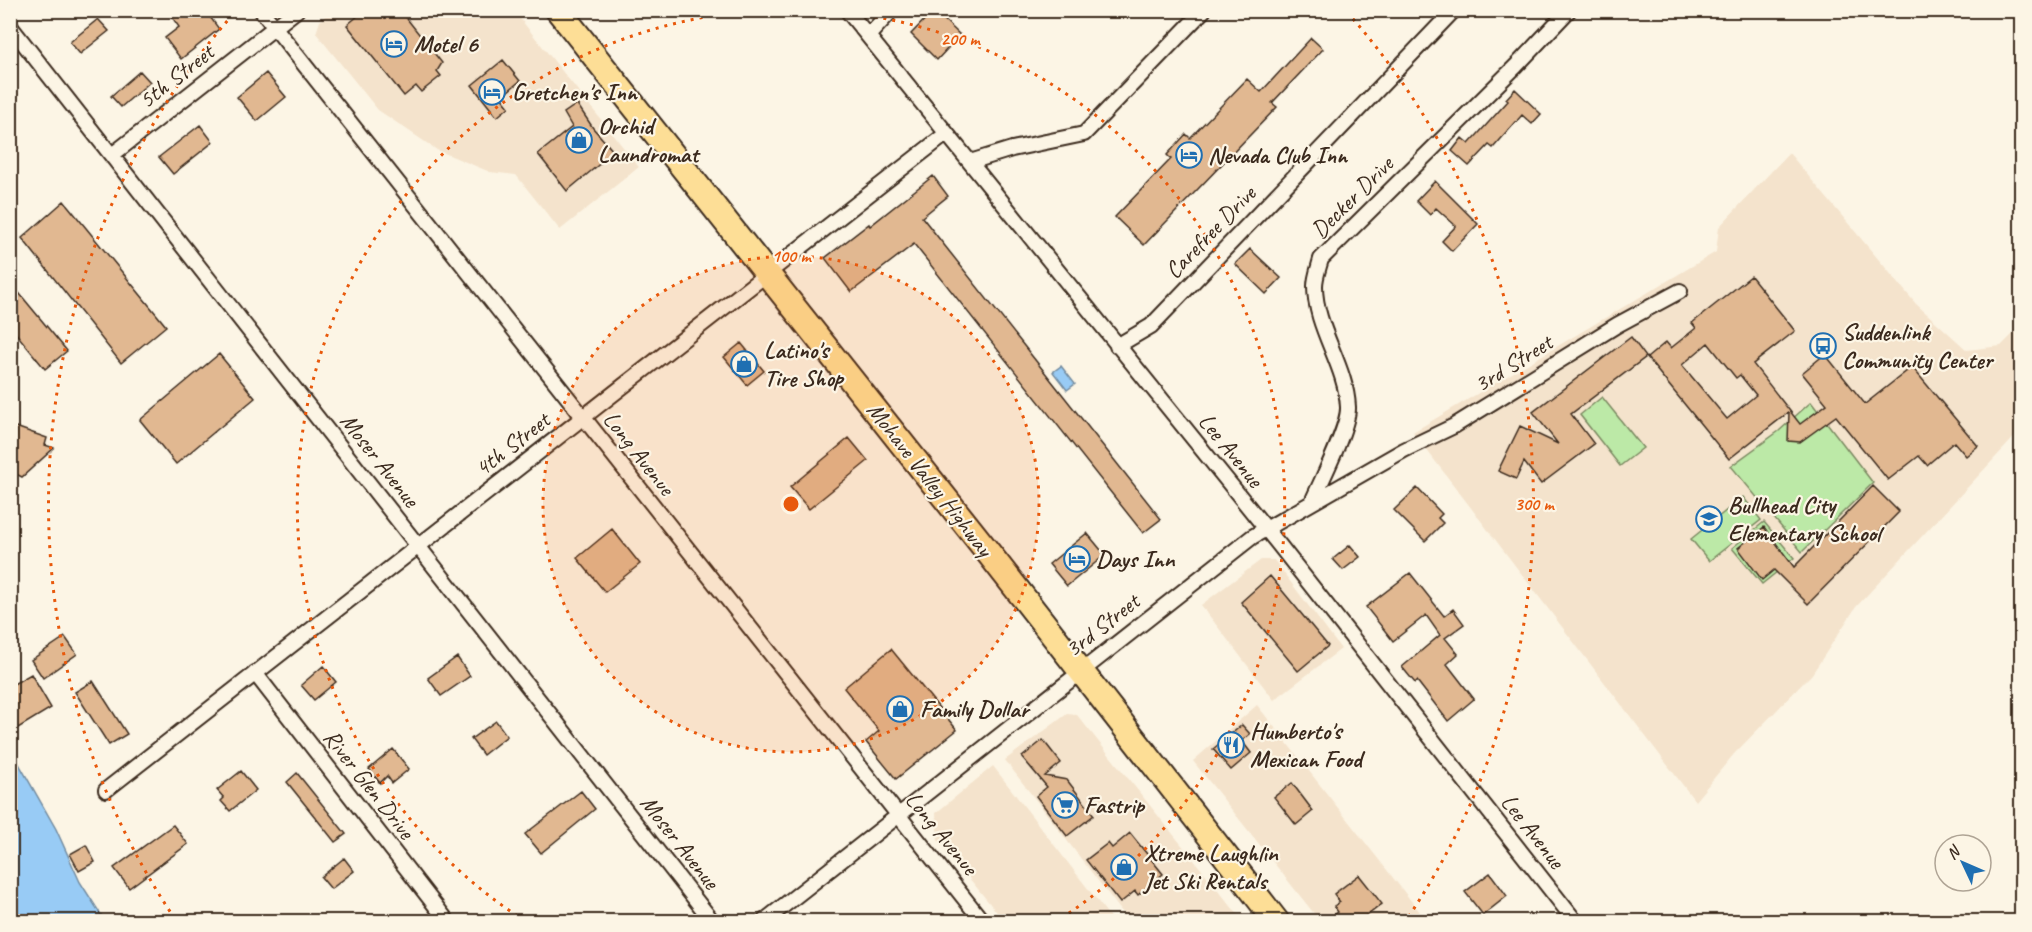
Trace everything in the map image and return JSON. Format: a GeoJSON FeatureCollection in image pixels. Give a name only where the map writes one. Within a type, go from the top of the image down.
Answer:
{"type":"FeatureCollection","features":[{"type":"Feature","properties":{"kind":"highway","name":"Mohave Valley Highway"},"geometry":{"type":"LineString","coordinates":[[558,10],[1277,921]]}},
{"type":"Feature","properties":{"kind":"street","name":"Long Avenue"},"geometry":{"type":"LineString","coordinates":[[261,10],[582,418],[983,921]]}},
{"type":"Feature","properties":{"kind":"street","name":"5th Street"},"geometry":{"type":"LineString","coordinates":[[112,155],[297,10]]}},
{"type":"Feature","properties":{"kind":"street","name":"Lee Avenue"},"geometry":{"type":"LineString","coordinates":[[847,10],[1267,530],[1576,921]]}},
{"type":"Feature","properties":{"kind":"street"},"geometry":{"type":"LineString","coordinates":[[868,36],[892,10]]}},
{"type":"Feature","properties":{"kind":"street"},"geometry":{"type":"LineString","coordinates":[[970,162],[1012,149],[1084,134],[1204,10]]}},
{"type":"Feature","properties":{"kind":"street","name":"Carefree Drive"},"geometry":{"type":"LineString","coordinates":[[1117,346],[1151,326],[1454,10]]}},
{"type":"Feature","properties":{"kind":"street","name":"Decker Drive"},"geometry":{"type":"LineString","coordinates":[[1312,502],[1347,421],[1348,406],[1338,364],[1315,296],[1315,282],[1321,259],[1516,66],[1569,10]]}},
{"type":"Feature","properties":{"kind":"street","name":"Moser Avenue"},"geometry":{"type":"LineString","coordinates":[[10,26],[713,921]]}},
{"type":"Feature","properties":{"kind":"street","name":"4th Street"},"geometry":{"type":"LineString","coordinates":[[106,790],[946,134]]}},
{"type":"Feature","properties":{"kind":"street","name":"3rd Street"},"geometry":{"type":"LineString","coordinates":[[763,921],[1252,537],[1404,450],[1454,426],[1617,325],[1680,291]]}},
{"type":"Feature","properties":{"kind":"street","name":"River Glen Drive"},"geometry":{"type":"LineString","coordinates":[[255,673],[448,921]]}},
{"type":"Feature","properties":{"kind":"shaded area"},"geometry":{"type":"Polygon","coordinates":[[[330,11],[514,11],[639,167],[560,230],[516,175],[490,172],[437,150],[378,110],[316,33],[320,21],[330,11]]]}},
{"type":"Feature","properties":{"kind":"shaded area","name":"Bullhead City Elementary School"},"geometry":{"type":"Polygon","coordinates":[[[1789,153],[1916,304],[1967,350],[2001,346],[2021,326],[2021,430],[1856,607],[1812,674],[1734,754],[1695,801],[1413,432],[1716,252],[1719,227],[1789,153]]]}},
{"type":"Feature","properties":{"kind":"shaded area"},"geometry":{"type":"Polygon","coordinates":[[[1261,560],[1274,560],[1341,649],[1274,700],[1201,605],[1261,560]]]}},
{"type":"Feature","properties":{"kind":"shaded area"},"geometry":{"type":"Polygon","coordinates":[[[1257,705],[1427,921],[1320,921],[1193,761],[1257,705]]]}},
{"type":"Feature","properties":{"kind":"shaded area"},"geometry":{"type":"Polygon","coordinates":[[[1067,714],[1077,715],[1243,921],[1129,921],[1005,760],[1067,714]]]}},
{"type":"Feature","properties":{"kind":"shaded area"},"geometry":{"type":"Polygon","coordinates":[[[993,766],[1113,921],[1004,921],[938,840],[936,813],[993,766]]]}},
{"type":"Feature","properties":{"kind":"green space"},"geometry":{"type":"Polygon","coordinates":[[[1602,397],[1643,448],[1620,466],[1580,415],[1602,397]]]}},
{"type":"Feature","properties":{"kind":"green space"},"geometry":{"type":"Polygon","coordinates":[[[1811,402],[1873,483],[1802,552],[1731,466],[1779,431],[1811,402]]]}},
{"type":"Feature","properties":{"kind":"green space"},"geometry":{"type":"Polygon","coordinates":[[[1743,497],[1761,520],[1709,561],[1691,539],[1743,497]]]}},
{"type":"Feature","properties":{"kind":"green space"},"geometry":{"type":"Polygon","coordinates":[[[1764,522],[1794,558],[1762,584],[1732,548],[1764,522]]]}},
{"type":"Feature","properties":{"kind":"water"},"geometry":{"type":"Polygon","coordinates":[[[1061,366],[1075,384],[1067,390],[1053,372],[1061,366]]]}},
{"type":"Feature","properties":{"kind":"water"},"geometry":{"type":"Polygon","coordinates":[[[10,748],[56,829],[80,882],[105,921],[11,921],[10,748]]]}},
{"type":"Feature","properties":{"kind":"building"},"geometry":{"type":"Polygon","coordinates":[[[167,10],[205,10],[219,29],[181,59],[165,38],[179,27],[167,10]]]}},
{"type":"Feature","properties":{"kind":"building","name":"Motel 6"},"geometry":{"type":"Polygon","coordinates":[[[365,10],[400,10],[442,63],[437,71],[441,76],[421,92],[416,86],[404,96],[347,25],[365,10]]]}},
{"type":"Feature","properties":{"kind":"building"},"geometry":{"type":"Polygon","coordinates":[[[934,10],[960,35],[937,60],[911,34],[934,10]]]}},
{"type":"Feature","properties":{"kind":"building"},"geometry":{"type":"Polygon","coordinates":[[[98,19],[109,31],[80,54],[70,42],[98,19]]]}},
{"type":"Feature","properties":{"kind":"building"},"geometry":{"type":"Polygon","coordinates":[[[1311,38],[1323,49],[1272,103],[1277,107],[1144,245],[1115,217],[1171,159],[1167,155],[1186,134],[1190,138],[1247,79],[1261,92],[1311,38]]]}},
{"type":"Feature","properties":{"kind":"building","name":"Gretchen's Inn"},"geometry":{"type":"Polygon","coordinates":[[[503,60],[520,81],[501,97],[509,107],[497,117],[472,85],[503,60]]]}},
{"type":"Feature","properties":{"kind":"building"},"geometry":{"type":"Polygon","coordinates":[[[140,71],[150,82],[121,107],[111,96],[140,71]]]}},
{"type":"Feature","properties":{"kind":"building"},"geometry":{"type":"Polygon","coordinates":[[[266,73],[286,97],[257,121],[237,97],[266,73]]]}},
{"type":"Feature","properties":{"kind":"building"},"geometry":{"type":"Polygon","coordinates":[[[1515,89],[1541,114],[1532,124],[1522,115],[1493,148],[1489,145],[1469,166],[1452,151],[1462,138],[1469,144],[1508,101],[1506,99],[1515,89]]]}},
{"type":"Feature","properties":{"kind":"building","name":"Orchid Laundromat"},"geometry":{"type":"Polygon","coordinates":[[[577,104],[593,128],[614,152],[567,191],[538,154],[572,127],[564,113],[577,104]]]}},
{"type":"Feature","properties":{"kind":"building"},"geometry":{"type":"Polygon","coordinates":[[[200,125],[213,142],[173,174],[159,157],[200,125]]]}},
{"type":"Feature","properties":{"kind":"building"},"geometry":{"type":"Polygon","coordinates":[[[933,176],[948,196],[922,217],[1161,519],[1143,533],[914,244],[851,292],[825,258],[933,176]]]}},
{"type":"Feature","properties":{"kind":"building"},"geometry":{"type":"Polygon","coordinates":[[[1435,181],[1478,224],[1452,251],[1442,241],[1456,226],[1436,208],[1430,215],[1416,201],[1435,181]]]}},
{"type":"Feature","properties":{"kind":"building"},"geometry":{"type":"Polygon","coordinates":[[[64,201],[166,326],[121,363],[22,238],[64,201]]]}},
{"type":"Feature","properties":{"kind":"building"},"geometry":{"type":"Polygon","coordinates":[[[1250,249],[1281,278],[1266,294],[1235,264],[1250,249]]]}},
{"type":"Feature","properties":{"kind":"building"},"geometry":{"type":"Polygon","coordinates":[[[1751,276],[1795,331],[1753,364],[1800,424],[1827,404],[1802,373],[1825,354],[1865,404],[1912,367],[1978,446],[1966,456],[1954,442],[1927,465],[1919,456],[1888,480],[1836,416],[1800,442],[1788,441],[1789,412],[1729,459],[1647,358],[1666,342],[1671,348],[1696,328],[1692,323],[1751,276]],[[1708,343],[1682,365],[1727,419],[1756,395],[1740,375],[1736,378],[1708,343]]]}},
{"type":"Feature","properties":{"kind":"building"},"geometry":{"type":"Polygon","coordinates":[[[10,282],[67,351],[45,369],[10,326],[10,282]]]}},
{"type":"Feature","properties":{"kind":"building"},"geometry":{"type":"Polygon","coordinates":[[[1631,337],[1646,357],[1571,414],[1594,444],[1541,484],[1524,462],[1516,479],[1498,471],[1520,426],[1558,444],[1533,412],[1631,337]]]}},
{"type":"Feature","properties":{"kind":"building","name":"Latino's Tire Shop"},"geometry":{"type":"Polygon","coordinates":[[[741,343],[764,371],[747,385],[724,357],[741,343]]]}},
{"type":"Feature","properties":{"kind":"building"},"geometry":{"type":"Polygon","coordinates":[[[219,354],[255,398],[176,464],[140,420],[219,354]]]}},
{"type":"Feature","properties":{"kind":"building"},"geometry":{"type":"Polygon","coordinates":[[[10,425],[47,438],[45,445],[54,448],[22,477],[10,471],[10,425]]]}},
{"type":"Feature","properties":{"kind":"building"},"geometry":{"type":"Polygon","coordinates":[[[849,438],[868,461],[809,509],[790,487],[849,438]]]}},
{"type":"Feature","properties":{"kind":"building"},"geometry":{"type":"Polygon","coordinates":[[[1873,486],[1899,512],[1808,604],[1774,570],[1762,580],[1738,548],[1764,527],[1794,567],[1873,486]]]}},
{"type":"Feature","properties":{"kind":"building"},"geometry":{"type":"Polygon","coordinates":[[[1417,488],[1442,514],[1438,518],[1443,523],[1425,541],[1394,510],[1417,488]]]}},
{"type":"Feature","properties":{"kind":"building"},"geometry":{"type":"Polygon","coordinates":[[[612,529],[640,564],[605,592],[577,558],[612,529]]]}},
{"type":"Feature","properties":{"kind":"building","name":"Days Inn"},"geometry":{"type":"Polygon","coordinates":[[[1087,533],[1105,555],[1067,586],[1049,564],[1087,533]]]}},
{"type":"Feature","properties":{"kind":"building"},"geometry":{"type":"Polygon","coordinates":[[[1350,545],[1360,557],[1343,570],[1333,559],[1350,545]]]}},
{"type":"Feature","properties":{"kind":"building"},"geometry":{"type":"Polygon","coordinates":[[[1410,573],[1444,616],[1453,609],[1464,624],[1445,638],[1458,654],[1447,664],[1474,699],[1448,721],[1417,681],[1415,683],[1402,667],[1440,635],[1426,615],[1393,641],[1366,607],[1410,573]]]}},
{"type":"Feature","properties":{"kind":"building"},"geometry":{"type":"Polygon","coordinates":[[[1270,576],[1328,646],[1298,671],[1241,602],[1270,576]]]}},
{"type":"Feature","properties":{"kind":"building"},"geometry":{"type":"Polygon","coordinates":[[[65,637],[77,654],[43,678],[31,660],[65,637]]]}},
{"type":"Feature","properties":{"kind":"building","name":"Family Dollar"},"geometry":{"type":"Polygon","coordinates":[[[891,649],[957,730],[896,779],[866,742],[879,731],[844,688],[891,649]]]}},
{"type":"Feature","properties":{"kind":"building"},"geometry":{"type":"Polygon","coordinates":[[[457,657],[470,676],[441,696],[428,678],[457,657]]]}},
{"type":"Feature","properties":{"kind":"building"},"geometry":{"type":"Polygon","coordinates":[[[323,666],[336,682],[314,700],[301,685],[323,666]]]}},
{"type":"Feature","properties":{"kind":"building"},"geometry":{"type":"Polygon","coordinates":[[[31,674],[51,708],[18,728],[10,716],[10,686],[31,674]]]}},
{"type":"Feature","properties":{"kind":"building"},"geometry":{"type":"Polygon","coordinates":[[[93,681],[127,734],[109,745],[75,692],[93,681]]]}},
{"type":"Feature","properties":{"kind":"building"},"geometry":{"type":"Polygon","coordinates":[[[496,721],[507,736],[483,755],[471,739],[496,721]]]}},
{"type":"Feature","properties":{"kind":"building","name":"Humberto's Mexican Food"},"geometry":{"type":"Polygon","coordinates":[[[1242,725],[1250,734],[1242,741],[1251,753],[1231,770],[1213,749],[1242,725]]]}},
{"type":"Feature","properties":{"kind":"building","name":"Fastrip"},"geometry":{"type":"Polygon","coordinates":[[[1043,740],[1061,763],[1045,776],[1067,780],[1094,815],[1067,836],[1036,796],[1047,787],[1022,757],[1043,740]]]}},
{"type":"Feature","properties":{"kind":"building"},"geometry":{"type":"Polygon","coordinates":[[[393,749],[409,769],[392,783],[387,776],[380,783],[369,769],[393,749]]]}},
{"type":"Feature","properties":{"kind":"building"},"geometry":{"type":"Polygon","coordinates":[[[241,771],[256,790],[230,811],[221,801],[224,798],[217,790],[241,771]]]}},
{"type":"Feature","properties":{"kind":"building"},"geometry":{"type":"Polygon","coordinates":[[[297,773],[346,834],[335,842],[287,782],[297,773]]]}},
{"type":"Feature","properties":{"kind":"building"},"geometry":{"type":"Polygon","coordinates":[[[1292,783],[1313,811],[1296,825],[1274,797],[1292,783]]]}},
{"type":"Feature","properties":{"kind":"building"},"geometry":{"type":"Polygon","coordinates":[[[581,791],[595,809],[541,853],[525,834],[581,791]]]}},
{"type":"Feature","properties":{"kind":"building"},"geometry":{"type":"Polygon","coordinates":[[[173,825],[188,844],[129,888],[114,868],[173,825]]]}},
{"type":"Feature","properties":{"kind":"building","name":"Xtreme Laughlin Jet Ski Rentals"},"geometry":{"type":"Polygon","coordinates":[[[1130,833],[1163,874],[1138,895],[1135,891],[1120,903],[1086,860],[1108,843],[1112,848],[1130,833]]]}},
{"type":"Feature","properties":{"kind":"building"},"geometry":{"type":"Polygon","coordinates":[[[86,845],[95,862],[79,871],[70,854],[86,845]]]}},
{"type":"Feature","properties":{"kind":"building"},"geometry":{"type":"Polygon","coordinates":[[[344,858],[354,871],[331,889],[321,877],[344,858]]]}},
{"type":"Feature","properties":{"kind":"building"},"geometry":{"type":"Polygon","coordinates":[[[1490,873],[1507,896],[1483,915],[1465,892],[1490,873]]]}},
{"type":"Feature","properties":{"kind":"building"},"geometry":{"type":"Polygon","coordinates":[[[1359,875],[1382,904],[1360,921],[1326,921],[1338,912],[1334,906],[1340,902],[1334,894],[1359,875]]]}},
{"type":"Feature","properties":{"kind":"place","name":"Motel 6"},"geometry":{"type":"Point","coordinates":[394,44]}},
{"type":"Feature","properties":{"kind":"place","name":"Gretchen's Inn"},"geometry":{"type":"Point","coordinates":[492,92]}},
{"type":"Feature","properties":{"kind":"place","name":"Orchid Laundromat"},"geometry":{"type":"Point","coordinates":[579,140]}},
{"type":"Feature","properties":{"kind":"place","name":"Nevada Club Inn"},"geometry":{"type":"Point","coordinates":[1189,155]}},
{"type":"Feature","properties":{"kind":"place","name":"Suddenlink Community Center"},"geometry":{"type":"Point","coordinates":[1823,346]}},
{"type":"Feature","properties":{"kind":"place","name":"Latino's Tire Shop"},"geometry":{"type":"Point","coordinates":[744,364]}},
{"type":"Feature","properties":{"kind":"place","name":"Bullhead City Elementary School"},"geometry":{"type":"Point","coordinates":[1709,519]}},
{"type":"Feature","properties":{"kind":"place","name":"Days Inn"},"geometry":{"type":"Point","coordinates":[1077,559]}},
{"type":"Feature","properties":{"kind":"place","name":"Family Dollar"},"geometry":{"type":"Point","coordinates":[900,709]}},
{"type":"Feature","properties":{"kind":"place","name":"Humberto's Mexican Food"},"geometry":{"type":"Point","coordinates":[1231,745]}},
{"type":"Feature","properties":{"kind":"place","name":"Fastrip"},"geometry":{"type":"Point","coordinates":[1065,805]}},
{"type":"Feature","properties":{"kind":"place","name":"Xtreme Laughlin Jet Ski Rentals"},"geometry":{"type":"Point","coordinates":[1124,867]}}]}
